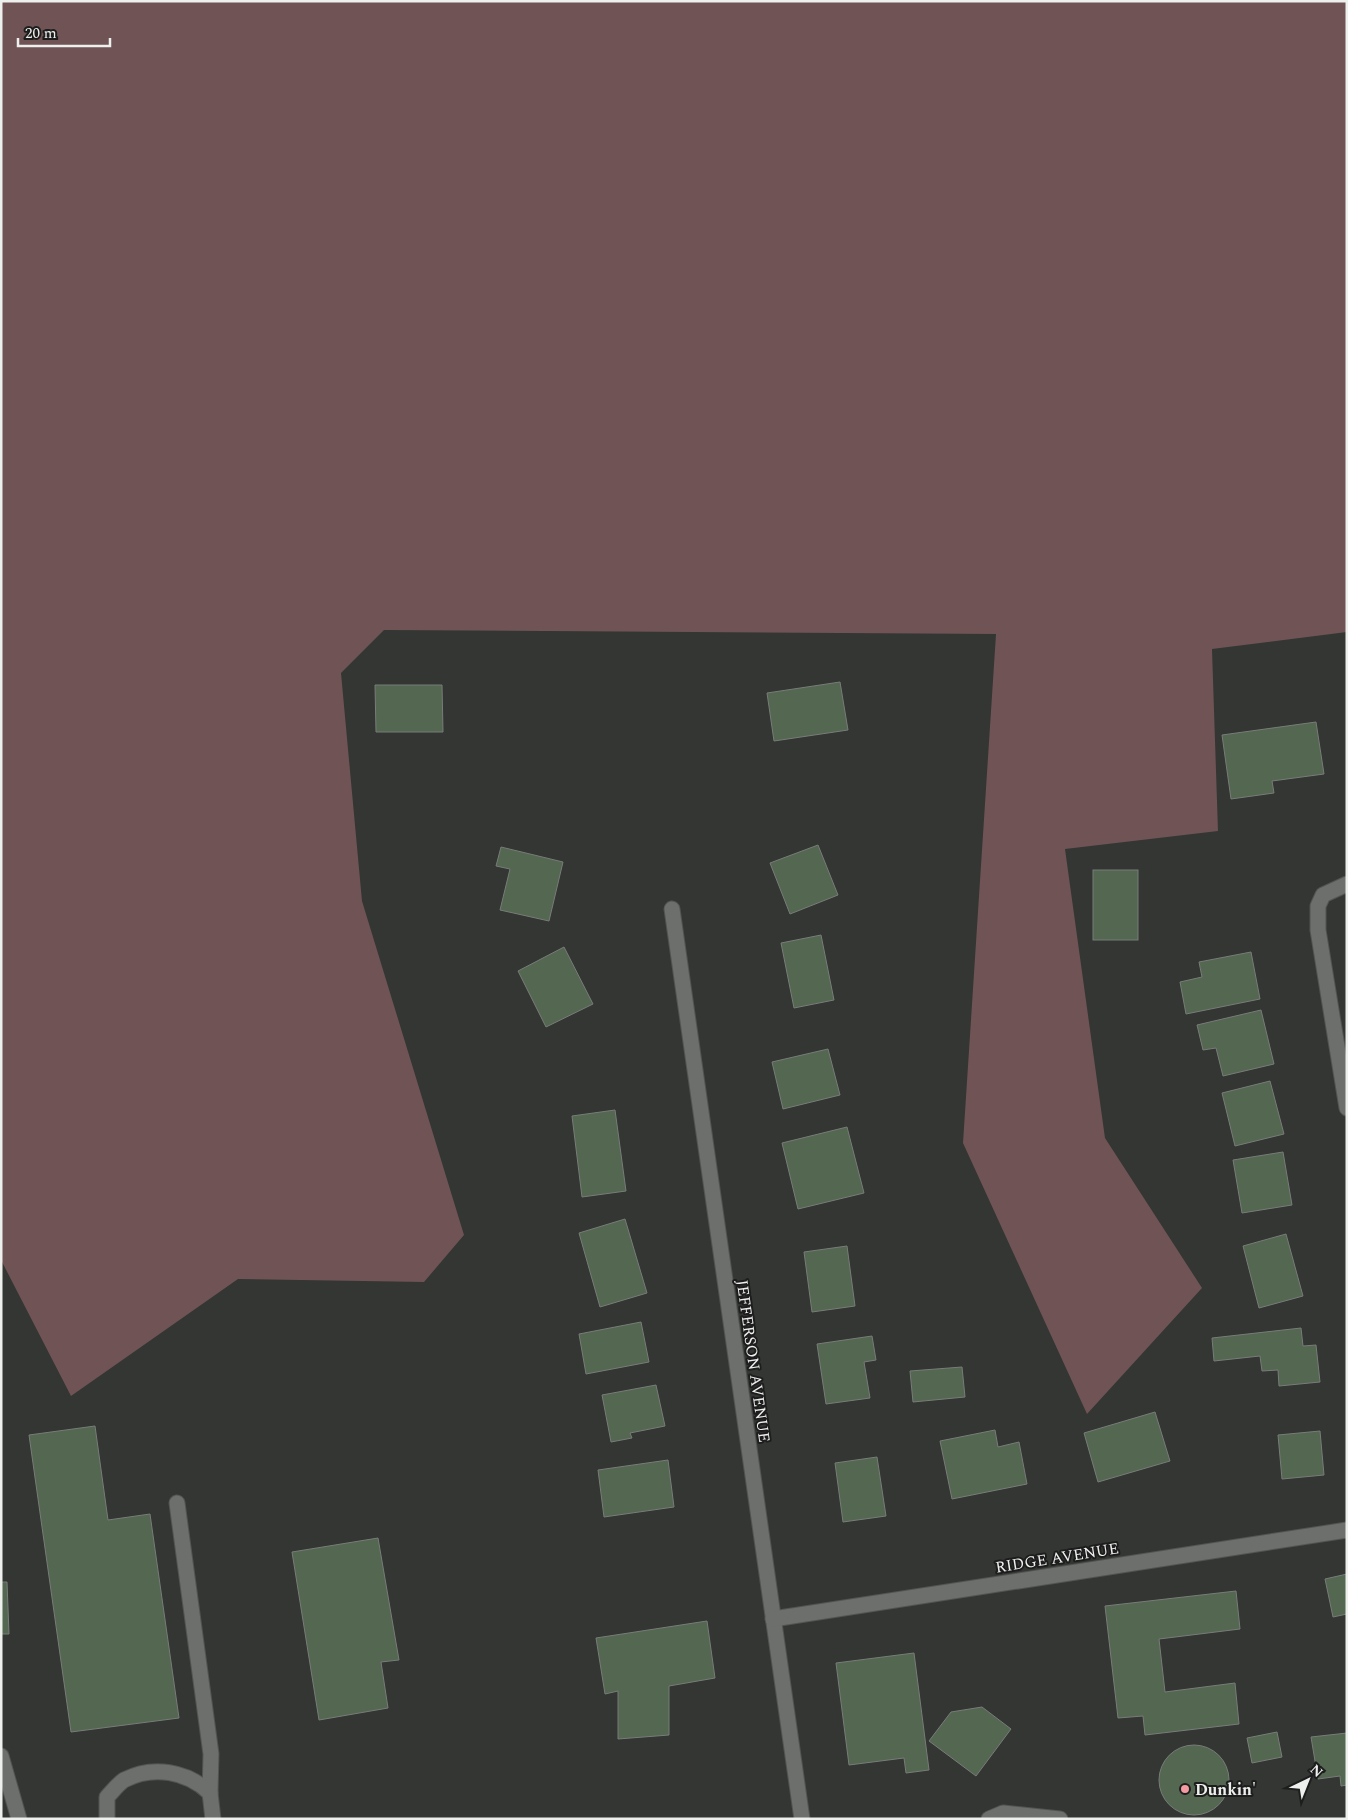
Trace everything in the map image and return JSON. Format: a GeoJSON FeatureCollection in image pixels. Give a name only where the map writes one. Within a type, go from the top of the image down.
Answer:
{"type":"FeatureCollection","features":[{"type":"Feature","properties":{"kind":"street"},"geometry":{"type":"LineString","coordinates":[[1347,884],[1323,894],[1318,906],[1318,930],[1347,1108]]}},
{"type":"Feature","properties":{"kind":"street","name":"JEFFERSON AVENUE"},"geometry":{"type":"LineString","coordinates":[[672,909],[802,1819]]}},
{"type":"Feature","properties":{"kind":"street"},"geometry":{"type":"LineString","coordinates":[[177,1503],[210,1746],[210,1793],[213,1819]]}},
{"type":"Feature","properties":{"kind":"street","name":"RIDGE AVENUE"},"geometry":{"type":"LineString","coordinates":[[773,1619],[1347,1530]]}},
{"type":"Feature","properties":{"kind":"street"},"geometry":{"type":"LineString","coordinates":[[1,1756],[19,1819]]}},
{"type":"Feature","properties":{"kind":"street"},"geometry":{"type":"LineString","coordinates":[[107,1819],[107,1796],[123,1780],[154,1771],[175,1773],[191,1779],[210,1793]]}},
{"type":"Feature","properties":{"kind":"street"},"geometry":{"type":"LineString","coordinates":[[989,1819],[1003,1813],[1060,1819]]}},
{"type":"Feature","properties":{"kind":"shaded area"},"geometry":{"type":"Polygon","coordinates":[[[1,1],[1347,1],[1347,632],[1212,649],[1218,831],[1065,849],[1105,1138],[1202,1288],[1087,1414],[963,1143],[996,634],[384,630],[341,673],[362,901],[464,1235],[424,1282],[238,1279],[71,1396],[1,1260],[1,1]]]}},
{"type":"Feature","properties":{"kind":"building"},"geometry":{"type":"Polygon","coordinates":[[[840,682],[848,730],[774,741],[767,693],[840,682]]]}},
{"type":"Feature","properties":{"kind":"building"},"geometry":{"type":"Polygon","coordinates":[[[375,685],[442,685],[443,732],[376,732],[375,685]]]}},
{"type":"Feature","properties":{"kind":"building"},"geometry":{"type":"Polygon","coordinates":[[[1316,722],[1324,774],[1272,781],[1274,793],[1231,799],[1222,735],[1316,722]]]}},
{"type":"Feature","properties":{"kind":"building"},"geometry":{"type":"Polygon","coordinates":[[[818,845],[838,895],[790,914],[770,863],[818,845]]]}},
{"type":"Feature","properties":{"kind":"building"},"geometry":{"type":"Polygon","coordinates":[[[501,847],[563,862],[549,921],[500,910],[510,869],[496,866],[501,847]]]}},
{"type":"Feature","properties":{"kind":"building"},"geometry":{"type":"Polygon","coordinates":[[[1093,870],[1138,870],[1138,940],[1093,940],[1093,870]]]}},
{"type":"Feature","properties":{"kind":"building"},"geometry":{"type":"Polygon","coordinates":[[[821,935],[834,1000],[794,1008],[781,943],[821,935]]]}},
{"type":"Feature","properties":{"kind":"building"},"geometry":{"type":"Polygon","coordinates":[[[564,947],[593,1004],[546,1027],[518,971],[564,947]]]}},
{"type":"Feature","properties":{"kind":"building"},"geometry":{"type":"Polygon","coordinates":[[[1251,952],[1260,999],[1186,1014],[1180,982],[1202,977],[1199,962],[1251,952]]]}},
{"type":"Feature","properties":{"kind":"building"},"geometry":{"type":"Polygon","coordinates":[[[1261,1010],[1274,1064],[1223,1076],[1216,1048],[1203,1050],[1197,1025],[1261,1010]]]}},
{"type":"Feature","properties":{"kind":"building"},"geometry":{"type":"Polygon","coordinates":[[[828,1049],[840,1095],[783,1109],[772,1062],[828,1049]]]}},
{"type":"Feature","properties":{"kind":"building"},"geometry":{"type":"Polygon","coordinates":[[[1270,1081],[1284,1134],[1235,1146],[1222,1093],[1270,1081]]]}},
{"type":"Feature","properties":{"kind":"building"},"geometry":{"type":"Polygon","coordinates":[[[615,1110],[626,1191],[582,1197],[572,1116],[615,1110]]]}},
{"type":"Feature","properties":{"kind":"building"},"geometry":{"type":"Polygon","coordinates":[[[847,1127],[864,1193],[798,1209],[782,1143],[847,1127]]]}},
{"type":"Feature","properties":{"kind":"building"},"geometry":{"type":"Polygon","coordinates":[[[1283,1152],[1292,1205],[1242,1213],[1233,1160],[1283,1152]]]}},
{"type":"Feature","properties":{"kind":"building"},"geometry":{"type":"Polygon","coordinates":[[[625,1219],[647,1293],[600,1307],[579,1233],[625,1219]]]}},
{"type":"Feature","properties":{"kind":"building"},"geometry":{"type":"Polygon","coordinates":[[[1286,1234],[1303,1296],[1259,1308],[1243,1246],[1286,1234]]]}},
{"type":"Feature","properties":{"kind":"building"},"geometry":{"type":"Polygon","coordinates":[[[847,1246],[855,1306],[812,1312],[804,1252],[847,1246]]]}},
{"type":"Feature","properties":{"kind":"building"},"geometry":{"type":"Polygon","coordinates":[[[641,1322],[649,1362],[586,1374],[579,1334],[641,1322]]]}},
{"type":"Feature","properties":{"kind":"building"},"geometry":{"type":"Polygon","coordinates":[[[1301,1328],[1303,1346],[1316,1345],[1320,1382],[1279,1386],[1278,1370],[1262,1371],[1260,1356],[1214,1361],[1212,1338],[1301,1328]]]}},
{"type":"Feature","properties":{"kind":"building"},"geometry":{"type":"Polygon","coordinates":[[[872,1336],[876,1360],[864,1362],[870,1398],[826,1404],[817,1344],[872,1336]]]}},
{"type":"Feature","properties":{"kind":"building"},"geometry":{"type":"Polygon","coordinates":[[[962,1367],[965,1397],[913,1402],[910,1371],[962,1367]]]}},
{"type":"Feature","properties":{"kind":"building"},"geometry":{"type":"Polygon","coordinates":[[[656,1385],[665,1426],[630,1433],[632,1438],[611,1442],[602,1395],[656,1385]]]}},
{"type":"Feature","properties":{"kind":"building"},"geometry":{"type":"Polygon","coordinates":[[[1155,1412],[1170,1461],[1098,1482],[1084,1433],[1155,1412]]]}},
{"type":"Feature","properties":{"kind":"building"},"geometry":{"type":"Polygon","coordinates":[[[95,1426],[108,1520],[150,1514],[179,1718],[71,1732],[29,1435],[95,1426]]]}},
{"type":"Feature","properties":{"kind":"building"},"geometry":{"type":"Polygon","coordinates":[[[995,1430],[998,1447],[1019,1442],[1027,1484],[952,1499],[940,1441],[995,1430]]]}},
{"type":"Feature","properties":{"kind":"building"},"geometry":{"type":"Polygon","coordinates":[[[1320,1431],[1324,1475],[1282,1479],[1278,1435],[1320,1431]]]}},
{"type":"Feature","properties":{"kind":"building"},"geometry":{"type":"Polygon","coordinates":[[[877,1457],[886,1516],[843,1522],[835,1463],[877,1457]]]}},
{"type":"Feature","properties":{"kind":"building"},"geometry":{"type":"Polygon","coordinates":[[[668,1460],[674,1507],[604,1517],[598,1470],[668,1460]]]}},
{"type":"Feature","properties":{"kind":"building"},"geometry":{"type":"Polygon","coordinates":[[[378,1538],[399,1660],[381,1662],[388,1708],[319,1720],[292,1552],[378,1538]]]}},
{"type":"Feature","properties":{"kind":"building"},"geometry":{"type":"Polygon","coordinates":[[[1347,1574],[1347,1614],[1333,1617],[1325,1579],[1347,1574]]]}},
{"type":"Feature","properties":{"kind":"building"},"geometry":{"type":"Polygon","coordinates":[[[1,1582],[7,1582],[9,1634],[1,1634],[1,1582]]]}},
{"type":"Feature","properties":{"kind":"building"},"geometry":{"type":"Polygon","coordinates":[[[1236,1591],[1240,1629],[1159,1639],[1165,1692],[1235,1683],[1239,1724],[1145,1735],[1143,1716],[1118,1718],[1105,1606],[1236,1591]]]}},
{"type":"Feature","properties":{"kind":"building"},"geometry":{"type":"Polygon","coordinates":[[[707,1621],[715,1678],[669,1686],[669,1735],[618,1739],[618,1691],[605,1694],[596,1638],[707,1621]]]}},
{"type":"Feature","properties":{"kind":"building"},"geometry":{"type":"Polygon","coordinates":[[[914,1653],[929,1770],[906,1773],[904,1758],[849,1765],[836,1663],[914,1653]]]}},
{"type":"Feature","properties":{"kind":"building"},"geometry":{"type":"Polygon","coordinates":[[[982,1707],[1011,1729],[976,1776],[929,1741],[951,1712],[982,1707]]]}},
{"type":"Feature","properties":{"kind":"building"},"geometry":{"type":"Polygon","coordinates":[[[1277,1732],[1282,1757],[1252,1763],[1247,1738],[1277,1732]]]}},
{"type":"Feature","properties":{"kind":"building"},"geometry":{"type":"Polygon","coordinates":[[[1347,1733],[1347,1785],[1341,1786],[1340,1776],[1318,1779],[1311,1737],[1347,1733]]]}},
{"type":"Feature","properties":{"kind":"building"},"geometry":{"type":"Polygon","coordinates":[[[1201,1745],[1214,1751],[1223,1760],[1227,1766],[1229,1780],[1227,1794],[1219,1805],[1208,1813],[1187,1815],[1180,1813],[1169,1805],[1161,1794],[1159,1773],[1161,1766],[1169,1755],[1180,1747],[1201,1745]]]}},
{"type":"Feature","properties":{"kind":"place","name":"Dunkin'"},"geometry":{"type":"Point","coordinates":[1185,1789]}}]}
